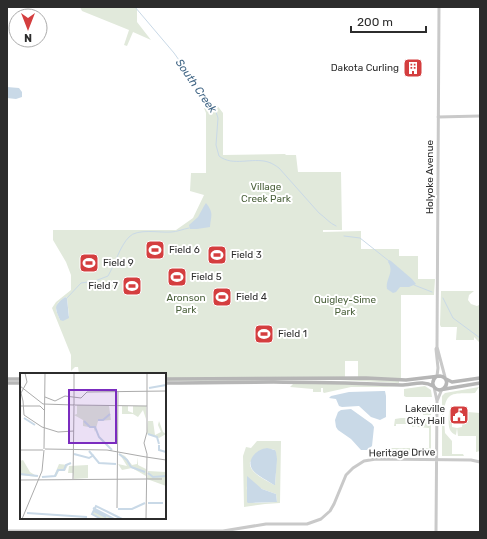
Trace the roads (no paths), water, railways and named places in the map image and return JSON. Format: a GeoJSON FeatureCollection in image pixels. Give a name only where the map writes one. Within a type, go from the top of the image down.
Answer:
{"type":"FeatureCollection","features":[{"type":"Feature","properties":{"kind":"main road"},"geometry":{"type":"LineString","coordinates":[[434,387],[433,381],[436,376]]}},
{"type":"Feature","properties":{"kind":"main road"},"geometry":{"type":"LineString","coordinates":[[166,379],[366,378],[406,380],[440,376],[452,382],[480,378]]}},
{"type":"Feature","properties":{"kind":"main road"},"geometry":{"type":"LineString","coordinates":[[443,389],[447,384],[445,378]]}},
{"type":"Feature","properties":{"kind":"main road"},"geometry":{"type":"LineString","coordinates":[[7,379],[20,379]]}},
{"type":"Feature","properties":{"kind":"main road"},"geometry":{"type":"LineString","coordinates":[[166,383],[350,382],[408,385],[426,383],[438,389],[480,383]]}},
{"type":"Feature","properties":{"kind":"main road"},"geometry":{"type":"LineString","coordinates":[[7,383],[20,383]]}},
{"type":"Feature","properties":{"kind":"street","name":"Holyoke Avenue"},"geometry":{"type":"LineString","coordinates":[[436,376],[438,369],[436,351],[439,7]]}},
{"type":"Feature","properties":{"kind":"street"},"geometry":{"type":"LineString","coordinates":[[438,116],[480,116]]}},
{"type":"Feature","properties":{"kind":"street","name":"Holyoke Avenue"},"geometry":{"type":"LineString","coordinates":[[437,347],[445,378]]}},
{"type":"Feature","properties":{"kind":"street"},"geometry":{"type":"LineString","coordinates":[[434,387],[437,401],[436,532]]}},
{"type":"Feature","properties":{"kind":"street"},"geometry":{"type":"LineString","coordinates":[[437,401],[443,389]]}},
{"type":"Feature","properties":{"kind":"street","name":"Heritage Drive"},"geometry":{"type":"LineString","coordinates":[[7,531],[223,531],[262,524],[310,523],[325,516],[334,504],[346,475],[362,462],[372,460],[471,460],[480,462]]}},
{"type":"Feature","properties":{"kind":"water"},"geometry":{"type":"Polygon","coordinates":[[[7,87],[19,88],[22,92],[22,97],[16,99],[7,98],[7,87]]]}},
{"type":"Feature","properties":{"kind":"water"},"geometry":{"type":"Polygon","coordinates":[[[206,203],[211,212],[210,227],[190,229],[189,225],[198,217],[206,203]]]}},
{"type":"Feature","properties":{"kind":"water"},"geometry":{"type":"Polygon","coordinates":[[[389,260],[416,284],[409,287],[400,287],[393,293],[387,289],[387,282],[391,269],[388,262],[389,260]]]}},
{"type":"Feature","properties":{"kind":"water"},"geometry":{"type":"Polygon","coordinates":[[[65,297],[67,298],[69,318],[63,321],[60,320],[56,307],[65,297]]]}},
{"type":"Feature","properties":{"kind":"water"},"geometry":{"type":"Polygon","coordinates":[[[385,391],[386,417],[380,420],[371,417],[359,406],[342,407],[339,406],[336,399],[329,398],[331,396],[349,392],[385,391]]]}},
{"type":"Feature","properties":{"kind":"water"},"geometry":{"type":"Polygon","coordinates":[[[351,409],[374,427],[372,446],[367,450],[361,450],[351,439],[336,427],[335,420],[338,412],[341,410],[351,409]]]}},
{"type":"Feature","properties":{"kind":"water"},"geometry":{"type":"Polygon","coordinates":[[[267,448],[275,450],[276,452],[277,459],[275,485],[256,474],[251,466],[253,456],[259,450],[267,448]]]}},
{"type":"Feature","properties":{"kind":"water"},"geometry":{"type":"Polygon","coordinates":[[[247,476],[262,489],[276,494],[277,502],[248,503],[247,476]]]}},
{"type":"Feature","properties":{"kind":"waterway","name":"South Creek"},"geometry":{"type":"LineString","coordinates":[[135,7],[174,53],[216,112],[218,118],[216,145],[219,156],[230,161],[256,160],[269,162],[279,168],[319,213],[336,226]]}},
{"type":"Feature","properties":{"kind":"waterway"},"geometry":{"type":"LineString","coordinates":[[67,298],[81,283],[95,281],[108,276],[123,245],[133,234],[143,232],[173,232],[189,228]]}},
{"type":"Feature","properties":{"kind":"waterway","name":"South Creek"},"geometry":{"type":"LineString","coordinates":[[344,236],[360,238],[389,261]]}},
{"type":"Feature","properties":{"kind":"waterway","name":"South Creek"},"geometry":{"type":"LineString","coordinates":[[414,285],[432,292]]}},
{"type":"Feature","properties":{"kind":"waterway","name":"South Creek"},"geometry":{"type":"LineString","coordinates":[[443,298],[453,318],[480,338]]}},
{"type":"Feature","properties":{"kind":"place","name":"Dakota Curling"},"geometry":{"type":"Point","coordinates":[413,68]}},
{"type":"Feature","properties":{"kind":"place","name":"Field 6"},"geometry":{"type":"Point","coordinates":[155,250]}},
{"type":"Feature","properties":{"kind":"place","name":"Field 3"},"geometry":{"type":"Point","coordinates":[217,255]}},
{"type":"Feature","properties":{"kind":"place","name":"Field 9"},"geometry":{"type":"Point","coordinates":[89,263]}},
{"type":"Feature","properties":{"kind":"place","name":"Field 5"},"geometry":{"type":"Point","coordinates":[177,277]}},
{"type":"Feature","properties":{"kind":"place","name":"Field 7"},"geometry":{"type":"Point","coordinates":[132,286]}},
{"type":"Feature","properties":{"kind":"place","name":"Field 4"},"geometry":{"type":"Point","coordinates":[222,297]}},
{"type":"Feature","properties":{"kind":"place","name":"Field 1"},"geometry":{"type":"Point","coordinates":[264,334]}},
{"type":"Feature","properties":{"kind":"place","name":"Lakeville City Hall"},"geometry":{"type":"Point","coordinates":[459,415]}},
{"type":"Feature","properties":{"kind":"park label","name":"Village Creek Park"},"geometry":{"type":"Point","coordinates":[266,192]}},
{"type":"Feature","properties":{"kind":"park label","name":"Aronson Park"},"geometry":{"type":"Point","coordinates":[186,304]}},
{"type":"Feature","properties":{"kind":"park label","name":"Quigley-Sime Park"},"geometry":{"type":"Point","coordinates":[345,306]}}]}
